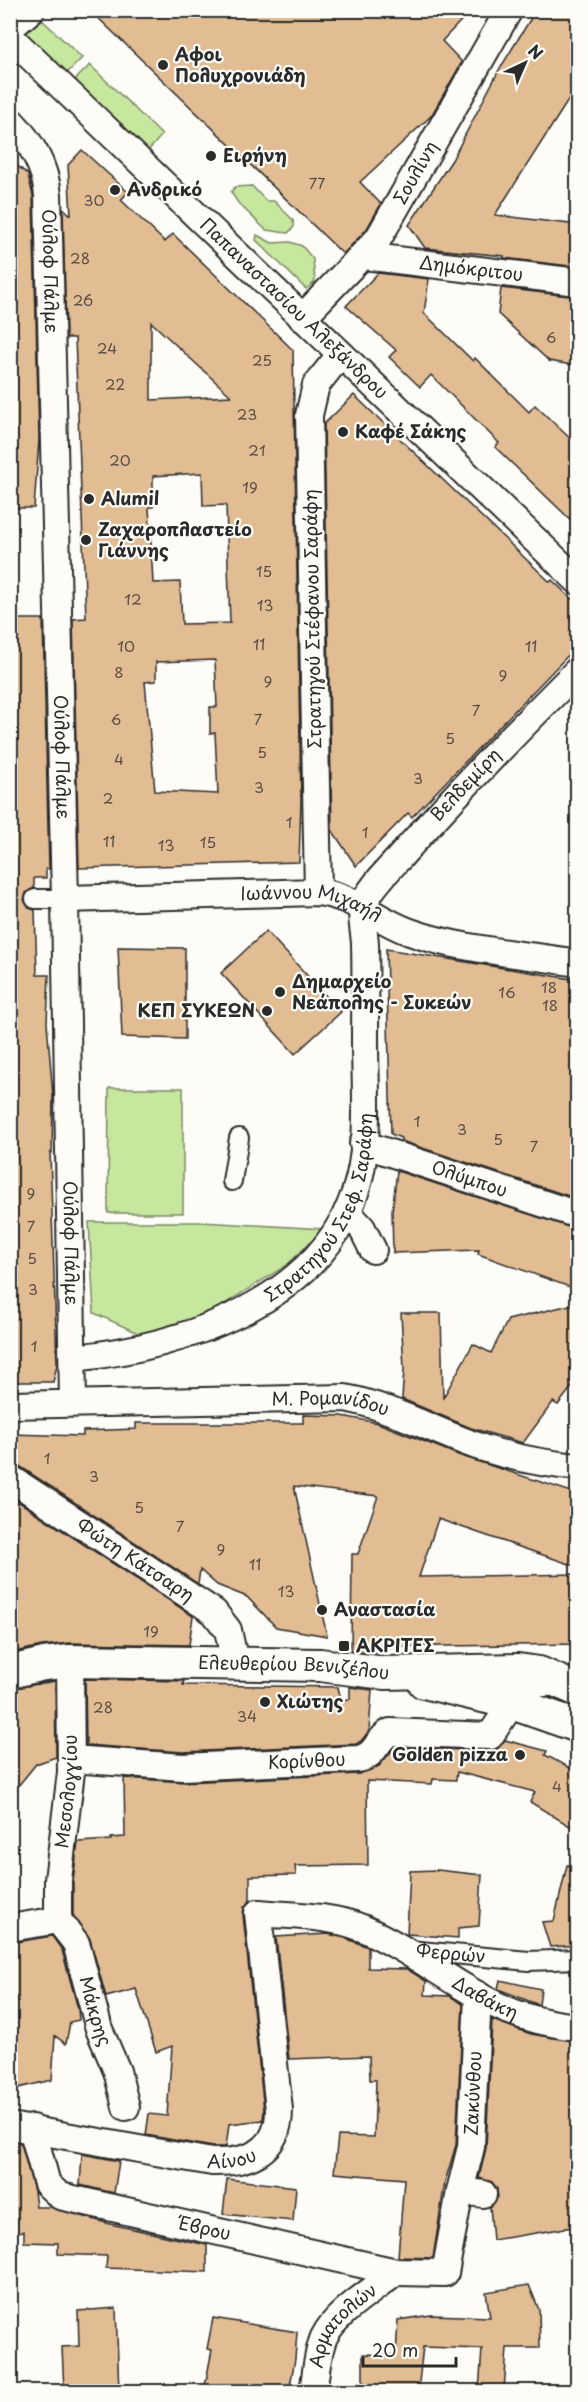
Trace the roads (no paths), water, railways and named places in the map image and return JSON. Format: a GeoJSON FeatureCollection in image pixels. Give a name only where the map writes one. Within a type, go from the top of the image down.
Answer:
{"type":"FeatureCollection","features":[{"type":"Feature","properties":{"kind":"street"},"geometry":{"type":"LineString","coordinates":[[10,28],[31,10]]}},
{"type":"Feature","properties":{"kind":"street","name":"Σουλίνη"},"geometry":{"type":"LineString","coordinates":[[302,318],[378,239],[509,10]]}},
{"type":"Feature","properties":{"kind":"street","name":"Παπαναστασίου Αλεξάνδρου"},"geometry":{"type":"LineString","coordinates":[[10,37],[578,581]]}},
{"type":"Feature","properties":{"kind":"street","name":"Ούλοφ Πάλμε"},"geometry":{"type":"LineString","coordinates":[[10,120],[35,151],[46,181],[48,195],[65,900],[73,1403]]}},
{"type":"Feature","properties":{"kind":"street","name":"Δημόκριτου"},"geometry":{"type":"LineString","coordinates":[[364,256],[578,282]]}},
{"type":"Feature","properties":{"kind":"street","name":"Στρατηγού Στέφανου Σαράφη"},"geometry":{"type":"LineString","coordinates":[[318,892],[309,415],[316,385],[340,355]]}},
{"type":"Feature","properties":{"kind":"street","name":"Βελδεμίρη"},"geometry":{"type":"LineString","coordinates":[[363,907],[374,889],[412,843],[578,670]]}},
{"type":"Feature","properties":{"kind":"street","name":"Ιωάννου Μιχαήλ"},"geometry":{"type":"LineString","coordinates":[[35,899],[318,892],[342,897],[392,925],[432,939],[578,963]]}},
{"type":"Feature","properties":{"kind":"street","name":"Στρατηγού Στεφ. Σαράφη"},"geometry":{"type":"LineString","coordinates":[[73,1358],[120,1352],[162,1342],[211,1325],[249,1308],[288,1282],[309,1264],[331,1238],[347,1212],[357,1185],[363,1144],[365,942],[363,907]]}},
{"type":"Feature","properties":{"kind":"street"},"geometry":{"type":"LineString","coordinates":[[232,1180],[239,1138]]}},
{"type":"Feature","properties":{"kind":"street","name":"Ολύμπου"},"geometry":{"type":"LineString","coordinates":[[363,1144],[578,1215]]}},
{"type":"Feature","properties":{"kind":"street"},"geometry":{"type":"LineString","coordinates":[[347,1212],[362,1228],[373,1250]]}},
{"type":"Feature","properties":{"kind":"street","name":"Μ. Ρομανίδου"},"geometry":{"type":"LineString","coordinates":[[10,1406],[345,1398],[380,1407],[484,1448],[546,1464],[578,1467]]}},
{"type":"Feature","properties":{"kind":"street","name":"Φώτη Κάτσαρη"},"geometry":{"type":"LineString","coordinates":[[10,1478],[214,1612],[228,1630],[235,1662]]}},
{"type":"Feature","properties":{"kind":"street","name":"Ελευθερίου Βενιζέλου"},"geometry":{"type":"LineString","coordinates":[[10,1672],[70,1661],[320,1665],[385,1673],[501,1669],[539,1673],[578,1672]]}},
{"type":"Feature","properties":{"kind":"street","name":"Μεσολογγίου"},"geometry":{"type":"LineString","coordinates":[[58,1920],[58,1880],[71,1759],[70,1661]]}},
{"type":"Feature","properties":{"kind":"street"},"geometry":{"type":"LineString","coordinates":[[385,1673],[512,1703],[578,1726]]}},
{"type":"Feature","properties":{"kind":"street"},"geometry":{"type":"LineString","coordinates":[[539,1673],[578,1690]]}},
{"type":"Feature","properties":{"kind":"street"},"geometry":{"type":"LineString","coordinates":[[578,1701],[548,1687],[490,1688],[544,1698],[578,1714]]}},
{"type":"Feature","properties":{"kind":"street","name":"Κορίνθου"},"geometry":{"type":"LineString","coordinates":[[71,1759],[183,1767],[358,1759],[372,1754],[384,1736],[390,1732],[490,1736],[512,1703]]}},
{"type":"Feature","properties":{"kind":"street","name":"Φερρών"},"geometry":{"type":"LineString","coordinates":[[258,1913],[343,1922],[372,1933],[403,1949],[529,1961],[578,1959]]}},
{"type":"Feature","properties":{"kind":"street","name":"Αίνου"},"geometry":{"type":"LineString","coordinates":[[21,2127],[212,2162],[240,2161],[260,2151],[276,2129],[279,2110],[258,1913]]}},
{"type":"Feature","properties":{"kind":"street"},"geometry":{"type":"LineString","coordinates":[[10,1928],[58,1920]]}},
{"type":"Feature","properties":{"kind":"street","name":"Μάκρης"},"geometry":{"type":"LineString","coordinates":[[58,1920],[76,1944],[99,2029],[117,2071],[126,2107]]}},
{"type":"Feature","properties":{"kind":"street","name":"Δαβάκη"},"geometry":{"type":"LineString","coordinates":[[403,1949],[478,1995],[521,2016],[578,2027]]}},
{"type":"Feature","properties":{"kind":"street","name":"Ζακύνθου"},"geometry":{"type":"LineString","coordinates":[[445,2273],[472,2192],[471,2147],[478,1995]]}},
{"type":"Feature","properties":{"kind":"street","name":"Έβρου"},"geometry":{"type":"LineString","coordinates":[[21,2127],[52,2191],[60,2196],[396,2272],[445,2273]]}},
{"type":"Feature","properties":{"kind":"street","name":"Αρματολών"},"geometry":{"type":"LineString","coordinates":[[313,2391],[321,2345],[327,2331],[338,2319],[396,2272]]}},
{"type":"Feature","properties":{"kind":"place","name":"Αφοι Πολυχρονιάδη"},"geometry":{"type":"Point","coordinates":[163,65]}},
{"type":"Feature","properties":{"kind":"place","name":"Ειρήνη"},"geometry":{"type":"Point","coordinates":[211,156]}},
{"type":"Feature","properties":{"kind":"place","name":"Ανδρικό"},"geometry":{"type":"Point","coordinates":[115,190]}},
{"type":"Feature","properties":{"kind":"place","name":"Καφέ Σάκης"},"geometry":{"type":"Point","coordinates":[343,432]}},
{"type":"Feature","properties":{"kind":"place","name":"Alumil"},"geometry":{"type":"Point","coordinates":[89,499]}},
{"type":"Feature","properties":{"kind":"place","name":"Ζαχαροπλαστείο Γιάννης"},"geometry":{"type":"Point","coordinates":[86,540]}},
{"type":"Feature","properties":{"kind":"place","name":"Δημαρχείο Νεάπολης - Συκεών"},"geometry":{"type":"Point","coordinates":[280,992]}},
{"type":"Feature","properties":{"kind":"place","name":"ΚΕΠ ΣΥΚΕΩΝ"},"geometry":{"type":"Point","coordinates":[267,1011]}},
{"type":"Feature","properties":{"kind":"place","name":"Αναστασία"},"geometry":{"type":"Point","coordinates":[322,1610]}},
{"type":"Feature","properties":{"kind":"place","name":"ΑΚΡΙΤΕΣ"},"geometry":{"type":"Point","coordinates":[344,1646]}},
{"type":"Feature","properties":{"kind":"place","name":"Χιώτης"},"geometry":{"type":"Point","coordinates":[265,1702]}},
{"type":"Feature","properties":{"kind":"place","name":"Golden pizza"},"geometry":{"type":"Point","coordinates":[520,1755]}}]}
